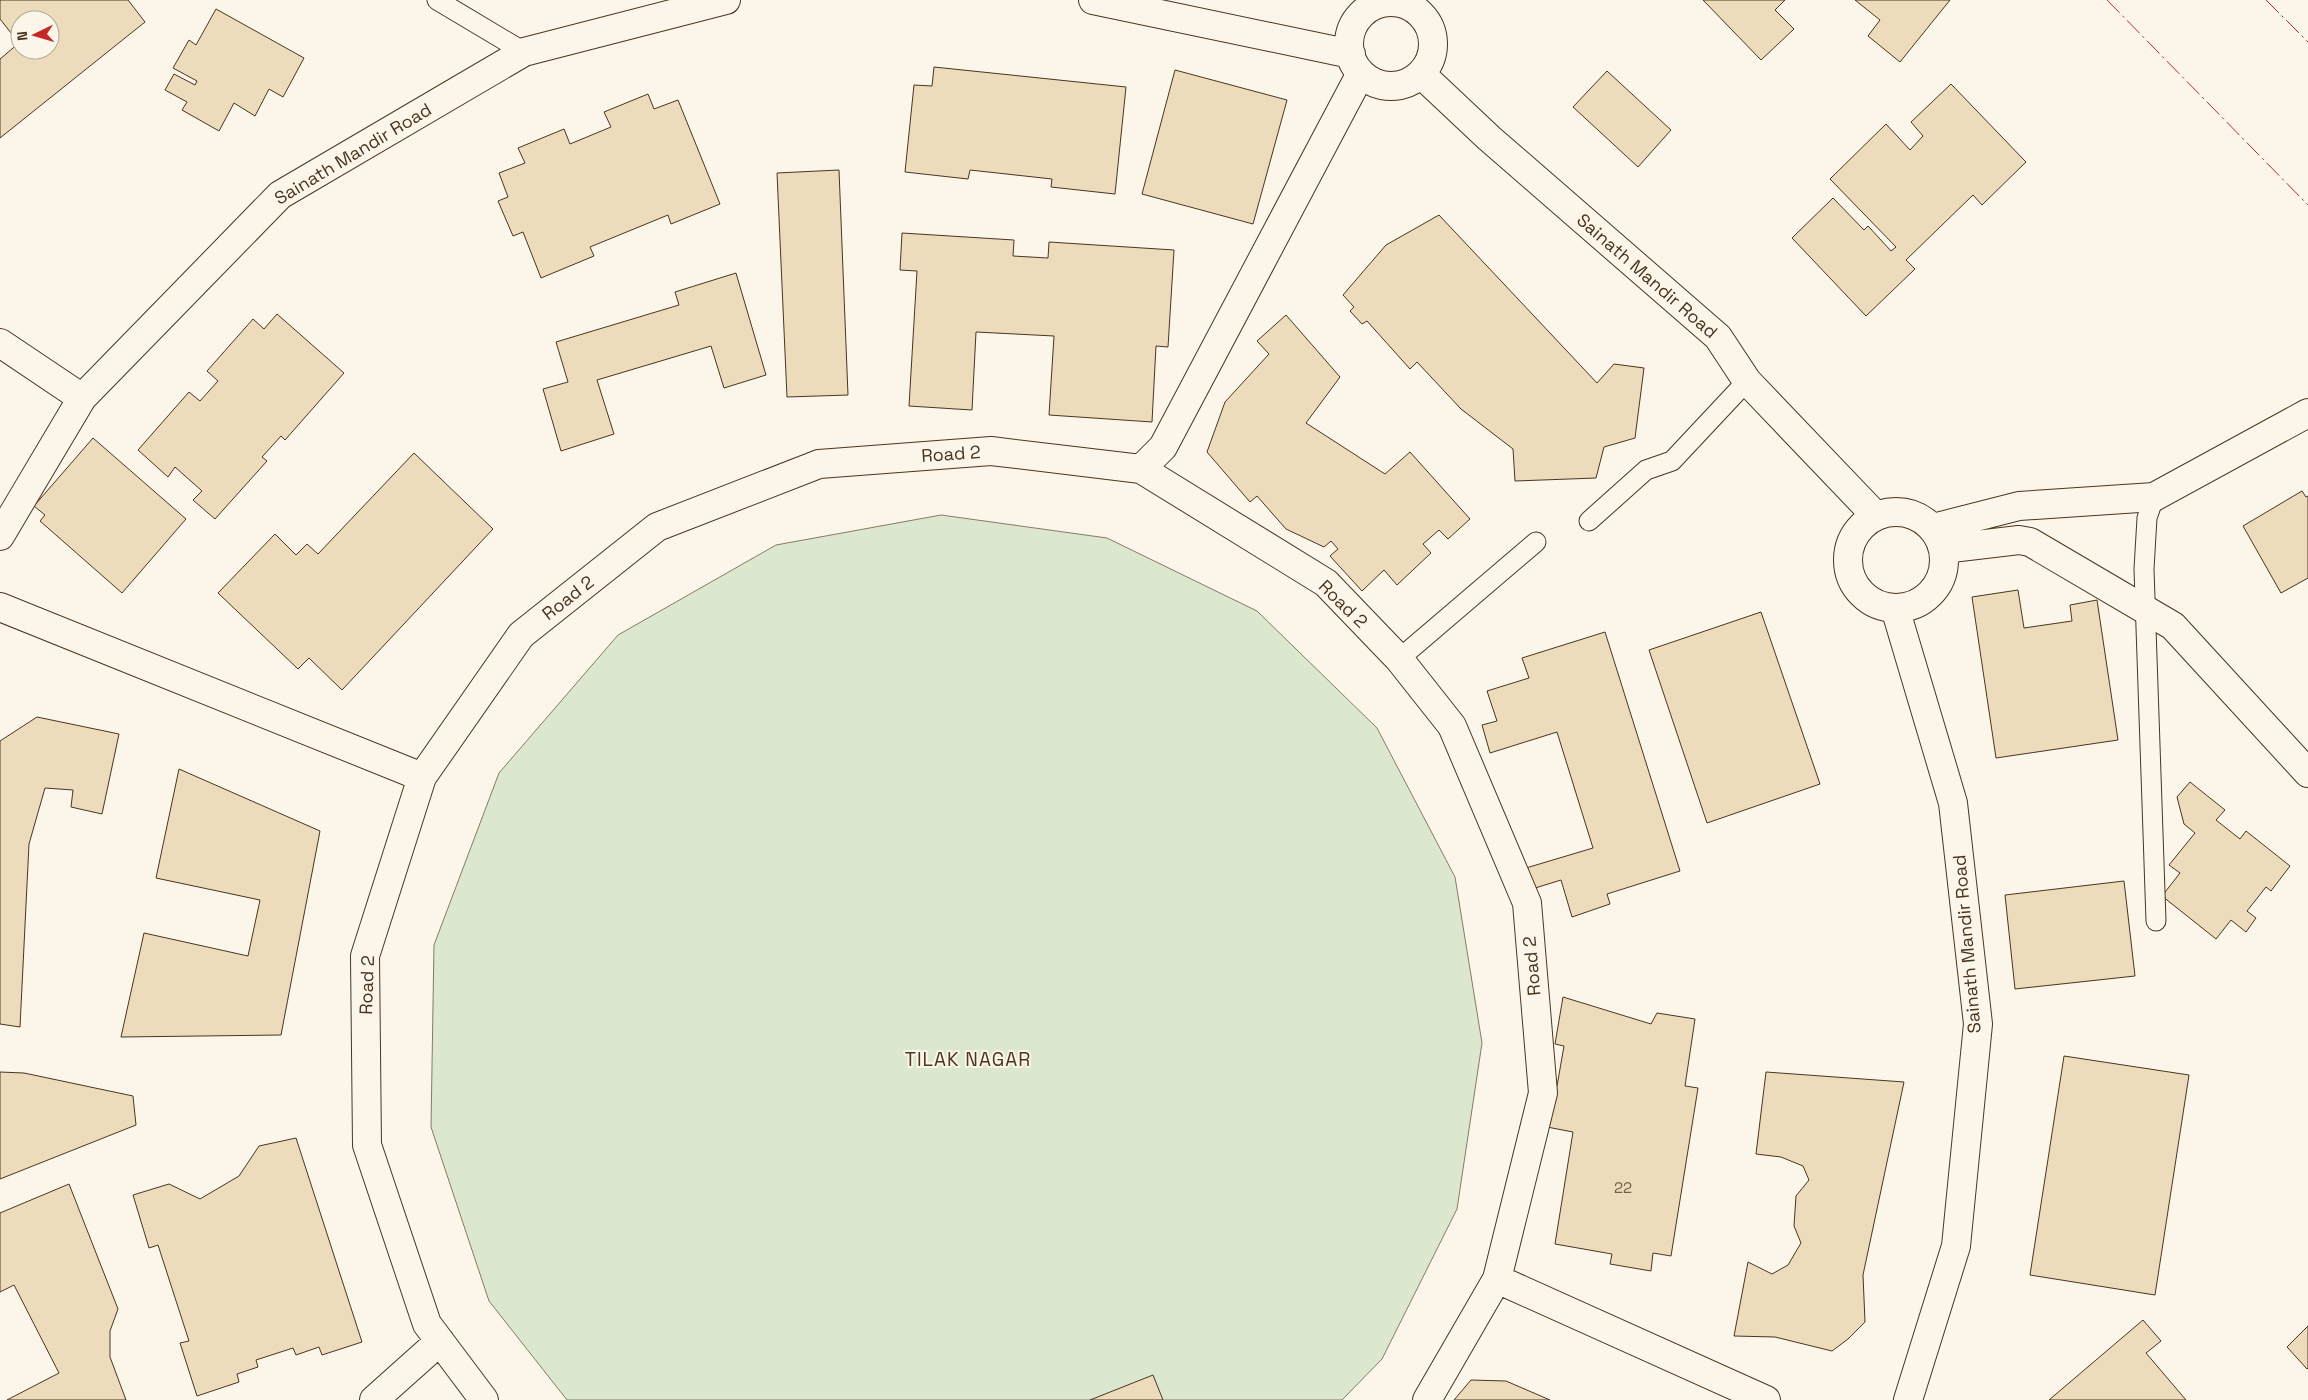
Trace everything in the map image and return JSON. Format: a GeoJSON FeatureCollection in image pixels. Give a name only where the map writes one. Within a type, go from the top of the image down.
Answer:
{"type":"FeatureCollection","features":[{"type":"Feature","properties":{"kind":"street","name":"Sainath Mandir Road"},"geometry":{"type":"LineString","coordinates":[[0,536],[82,398],[280,194],[524,52],[726,0]]}},
{"type":"Feature","properties":{"kind":"street"},"geometry":{"type":"LineString","coordinates":[[1093,0],[1356,64]]}},
{"type":"Feature","properties":{"kind":"street"},"geometry":{"type":"LineString","coordinates":[[1381,2],[1407,2],[1420,12],[1428,23],[1433,36],[1433,50],[1429,63],[1421,74],[1410,82],[1398,86],[1385,86],[1372,82],[1356,64],[1349,41],[1352,28],[1358,17],[1381,2]]}},
{"type":"Feature","properties":{"kind":"street"},"geometry":{"type":"LineString","coordinates":[[1141,469],[1163,447],[1356,64]]}},
{"type":"Feature","properties":{"kind":"street","name":"Sainath Mandir Road"},"geometry":{"type":"LineString","coordinates":[[1421,74],[1490,138],[1718,336],[1747,381],[1876,516]]}},
{"type":"Feature","properties":{"kind":"street"},"geometry":{"type":"LineString","coordinates":[[0,343],[82,398]]}},
{"type":"Feature","properties":{"kind":"street"},"geometry":{"type":"LineString","coordinates":[[1938,539],[2019,506],[2154,497],[2308,413]]}},
{"type":"Feature","properties":{"kind":"street","name":"Road 2"},"geometry":{"type":"LineString","coordinates":[[484,1400],[427,1324],[367,1145],[365,956],[422,777],[521,635],[657,527],[819,464],[991,451],[1141,469],[1326,583],[1399,659],[1452,726],[1527,903],[1543,1093],[1497,1279],[1427,1400]]}},
{"type":"Feature","properties":{"kind":"street"},"geometry":{"type":"LineString","coordinates":[[1891,511],[1907,512],[1922,518],[1938,539],[1945,558],[1943,573],[1936,587],[1925,599],[1911,606],[1895,608],[1879,605],[1864,597],[1854,584],[1848,569],[1848,552],[1853,537],[1863,524],[1876,516],[1891,511]]}},
{"type":"Feature","properties":{"kind":"street"},"geometry":{"type":"LineString","coordinates":[[1938,539],[2019,540],[2030,542],[2172,626],[2308,773]]}},
{"type":"Feature","properties":{"kind":"street"},"geometry":{"type":"LineString","coordinates":[[0,607],[422,777]]}},
{"type":"Feature","properties":{"kind":"street","name":"Sainath Mandir Road"},"geometry":{"type":"LineString","coordinates":[[1895,608],[1953,803],[1978,1024],[1956,1246],[1908,1400]]}},
{"type":"Feature","properties":{"kind":"street"},"geometry":{"type":"LineString","coordinates":[[1497,1279],[1766,1400]]}},
{"type":"Feature","properties":{"kind":"street"},"geometry":{"type":"LineString","coordinates":[[374,1400],[440,1341]]}},
{"type":"Feature","properties":{"kind":"lane"},"geometry":{"type":"LineString","coordinates":[[437,0],[524,52]]}},
{"type":"Feature","properties":{"kind":"lane"},"geometry":{"type":"LineString","coordinates":[[1589,521],[1646,470],[1672,461],[1747,381]]}},
{"type":"Feature","properties":{"kind":"lane"},"geometry":{"type":"LineString","coordinates":[[2154,497],[2147,518],[2144,541],[2156,921]]}},
{"type":"Feature","properties":{"kind":"lane"},"geometry":{"type":"LineString","coordinates":[[1399,659],[1536,542]]}},
{"type":"Feature","properties":{"kind":"green space"},"geometry":{"type":"Polygon","coordinates":[[[941,515],[1107,538],[1257,611],[1377,728],[1455,877],[1482,1043],[1457,1209],[1382,1359],[1342,1400],[567,1400],[489,1301],[431,1127],[434,945],[499,773],[618,635],[776,545],[941,515]]]}},
{"type":"Feature","properties":{"kind":"building"},"geometry":{"type":"Polygon","coordinates":[[[0,0],[128,0],[145,22],[0,138],[0,59],[10,51],[10,60],[60,60],[60,10],[10,10],[10,32],[0,19],[0,0]]]}},
{"type":"Feature","properties":{"kind":"building"},"geometry":{"type":"Polygon","coordinates":[[[1703,0],[1785,0],[1775,10],[1794,29],[1761,60],[1703,0]]]}},
{"type":"Feature","properties":{"kind":"building"},"geometry":{"type":"Polygon","coordinates":[[[1855,0],[1950,0],[1900,62],[1868,36],[1880,20],[1855,0]]]}},
{"type":"Feature","properties":{"kind":"building"},"geometry":{"type":"Polygon","coordinates":[[[216,9],[304,58],[283,97],[269,89],[255,116],[234,103],[219,131],[182,110],[187,102],[165,90],[174,74],[195,85],[197,81],[173,68],[189,40],[196,45],[216,9]]]}},
{"type":"Feature","properties":{"kind":"building"},"geometry":{"type":"Polygon","coordinates":[[[934,67],[1126,87],[1115,194],[1051,187],[1052,179],[970,170],[968,179],[905,172],[914,85],[932,86],[934,67]]]}},
{"type":"Feature","properties":{"kind":"building"},"geometry":{"type":"Polygon","coordinates":[[[1175,70],[1287,100],[1253,224],[1142,194],[1175,70]]]}},
{"type":"Feature","properties":{"kind":"building"},"geometry":{"type":"Polygon","coordinates":[[[1607,71],[1671,130],[1638,167],[1573,107],[1607,71]]]}},
{"type":"Feature","properties":{"kind":"building"},"geometry":{"type":"Polygon","coordinates":[[[1951,84],[2026,162],[1982,205],[1973,195],[1906,260],[1915,269],[1866,316],[1792,238],[1833,198],[1864,230],[1868,226],[1891,251],[1896,247],[1830,179],[1886,124],[1910,150],[1923,136],[1911,122],[1951,84]]]}},
{"type":"Feature","properties":{"kind":"building"},"geometry":{"type":"Polygon","coordinates":[[[648,94],[654,109],[678,100],[720,204],[671,224],[668,215],[590,247],[594,256],[541,278],[523,232],[513,236],[498,201],[508,197],[499,173],[525,163],[518,148],[564,129],[570,144],[611,127],[604,112],[648,94]]]}},
{"type":"Feature","properties":{"kind":"building"},"geometry":{"type":"Polygon","coordinates":[[[839,170],[848,395],[787,397],[777,173],[839,170]]]}},
{"type":"Feature","properties":{"kind":"building"},"geometry":{"type":"Polygon","coordinates":[[[1439,215],[1597,383],[1614,364],[1644,368],[1635,438],[1604,447],[1596,478],[1515,481],[1513,449],[1461,409],[1417,362],[1410,369],[1367,321],[1362,324],[1350,311],[1354,307],[1343,295],[1386,245],[1439,215]]]}},
{"type":"Feature","properties":{"kind":"building"},"geometry":{"type":"Polygon","coordinates":[[[902,233],[1014,240],[1013,256],[1048,258],[1049,242],[1174,250],[1168,347],[1156,346],[1152,422],[1049,415],[1054,336],[976,332],[972,410],[909,406],[917,271],[900,270],[902,233]]]}},
{"type":"Feature","properties":{"kind":"building"},"geometry":{"type":"Polygon","coordinates":[[[736,273],[766,375],[724,388],[711,346],[597,380],[614,434],[561,451],[543,389],[568,382],[556,342],[679,305],[675,292],[736,273]]]}},
{"type":"Feature","properties":{"kind":"building"},"geometry":{"type":"Polygon","coordinates":[[[277,314],[344,373],[285,440],[281,436],[262,457],[267,461],[215,519],[193,500],[202,491],[175,467],[168,477],[138,450],[189,392],[200,401],[218,381],[207,371],[253,319],[264,329],[277,314]]]}},
{"type":"Feature","properties":{"kind":"building"},"geometry":{"type":"Polygon","coordinates":[[[1286,315],[1340,377],[1306,423],[1385,474],[1410,452],[1470,519],[1448,539],[1439,530],[1423,544],[1431,553],[1397,585],[1384,570],[1362,591],[1330,556],[1338,549],[1331,541],[1324,547],[1286,529],[1257,496],[1250,502],[1207,452],[1225,402],[1269,354],[1257,341],[1286,315]]]}},
{"type":"Feature","properties":{"kind":"building"},"geometry":{"type":"Polygon","coordinates":[[[93,438],[186,519],[122,593],[40,521],[45,515],[34,506],[93,438]]]}},
{"type":"Feature","properties":{"kind":"building"},"geometry":{"type":"Polygon","coordinates":[[[414,453],[493,529],[342,690],[309,658],[298,669],[218,593],[275,534],[296,555],[307,544],[318,554],[414,453]]]}},
{"type":"Feature","properties":{"kind":"building"},"geometry":{"type":"Polygon","coordinates":[[[2302,491],[2306,497],[2308,496],[2308,578],[2281,593],[2243,526],[2302,491]]]}},
{"type":"Feature","properties":{"kind":"building"},"geometry":{"type":"Polygon","coordinates":[[[2018,590],[2024,628],[2072,621],[2070,605],[2097,600],[2118,740],[1996,758],[1972,597],[2018,590]]]}},
{"type":"Feature","properties":{"kind":"building"},"geometry":{"type":"Polygon","coordinates":[[[1761,612],[1820,784],[1707,823],[1649,650],[1761,612]]]}},
{"type":"Feature","properties":{"kind":"building"},"geometry":{"type":"Polygon","coordinates":[[[1605,632],[1680,871],[1607,894],[1610,904],[1572,917],[1561,880],[1532,889],[1526,868],[1593,848],[1557,732],[1490,753],[1482,725],[1497,721],[1487,691],[1529,678],[1522,658],[1605,632]]]}},
{"type":"Feature","properties":{"kind":"building"},"geometry":{"type":"Polygon","coordinates":[[[37,717],[119,734],[102,814],[71,807],[73,790],[45,788],[29,844],[20,1027],[0,1024],[0,741],[37,717]]]}},
{"type":"Feature","properties":{"kind":"building"},"geometry":{"type":"Polygon","coordinates":[[[179,769],[320,831],[281,1035],[121,1037],[144,933],[248,956],[260,900],[156,878],[179,769]]]}},
{"type":"Feature","properties":{"kind":"building"},"geometry":{"type":"Polygon","coordinates":[[[2190,782],[2225,810],[2216,820],[2240,839],[2246,831],[2290,866],[2271,891],[2266,887],[2247,911],[2256,918],[2246,932],[2231,920],[2216,939],[2162,896],[2180,873],[2169,865],[2195,833],[2184,824],[2177,797],[2190,782]]]}},
{"type":"Feature","properties":{"kind":"building"},"geometry":{"type":"Polygon","coordinates":[[[2124,881],[2135,976],[2015,989],[2005,895],[2124,881]]]}},
{"type":"Feature","properties":{"kind":"building"},"geometry":{"type":"Polygon","coordinates":[[[1563,997],[1651,1024],[1657,1013],[1695,1019],[1685,1086],[1698,1088],[1671,1256],[1653,1253],[1651,1271],[1610,1264],[1612,1254],[1555,1244],[1573,1132],[1547,1127],[1554,1085],[1557,1086],[1564,1046],[1555,1044],[1563,997]]]}},
{"type":"Feature","properties":{"kind":"building"},"geometry":{"type":"Polygon","coordinates":[[[2064,1056],[2189,1075],[2155,1295],[2030,1275],[2064,1056]]]}},
{"type":"Feature","properties":{"kind":"building"},"geometry":{"type":"Polygon","coordinates":[[[0,1072],[24,1073],[133,1096],[136,1125],[0,1179],[0,1072]]]}},
{"type":"Feature","properties":{"kind":"building"},"geometry":{"type":"Polygon","coordinates":[[[1766,1072],[1904,1082],[1863,1275],[1865,1322],[1848,1339],[1832,1351],[1775,1337],[1734,1336],[1748,1262],[1772,1274],[1788,1265],[1801,1243],[1794,1226],[1796,1196],[1809,1180],[1803,1166],[1781,1157],[1756,1154],[1766,1072]]]}},
{"type":"Feature","properties":{"kind":"building"},"geometry":{"type":"Polygon","coordinates":[[[296,1138],[362,1342],[322,1355],[319,1347],[296,1355],[293,1348],[256,1360],[258,1367],[237,1374],[239,1382],[197,1396],[180,1343],[189,1341],[158,1245],[149,1248],[133,1195],[169,1184],[200,1199],[239,1176],[259,1146],[296,1138]]]}},
{"type":"Feature","properties":{"kind":"building"},"geometry":{"type":"Polygon","coordinates":[[[69,1184],[118,1309],[110,1331],[110,1357],[126,1400],[7,1400],[59,1373],[14,1285],[0,1292],[0,1213],[69,1184]]]}},
{"type":"Feature","properties":{"kind":"building"},"geometry":{"type":"Polygon","coordinates":[[[2143,1320],[2161,1341],[2146,1353],[2186,1400],[2049,1400],[2143,1320]]]}},
{"type":"Feature","properties":{"kind":"building"},"geometry":{"type":"Polygon","coordinates":[[[2308,1326],[2308,1368],[2307,1369],[2287,1347],[2308,1326]]]}},
{"type":"Feature","properties":{"kind":"building"},"geometry":{"type":"Polygon","coordinates":[[[1153,1375],[1163,1400],[1090,1400],[1153,1375]]]}},
{"type":"Feature","properties":{"kind":"building"},"geometry":{"type":"Polygon","coordinates":[[[1471,1380],[1506,1381],[1550,1400],[1454,1400],[1471,1380]]]}},
{"type":"Feature","properties":{"kind":"power"},"geometry":{"type":"LineString","coordinates":[[2107,0],[2308,205]]}},
{"type":"Feature","properties":{"kind":"power"},"geometry":{"type":"LineString","coordinates":[[2266,0],[2308,42]]}},
{"type":"Feature","properties":{"kind":"district","name":"TILAK NAGAR"},"geometry":{"type":"Point","coordinates":[968,1059]}}]}
